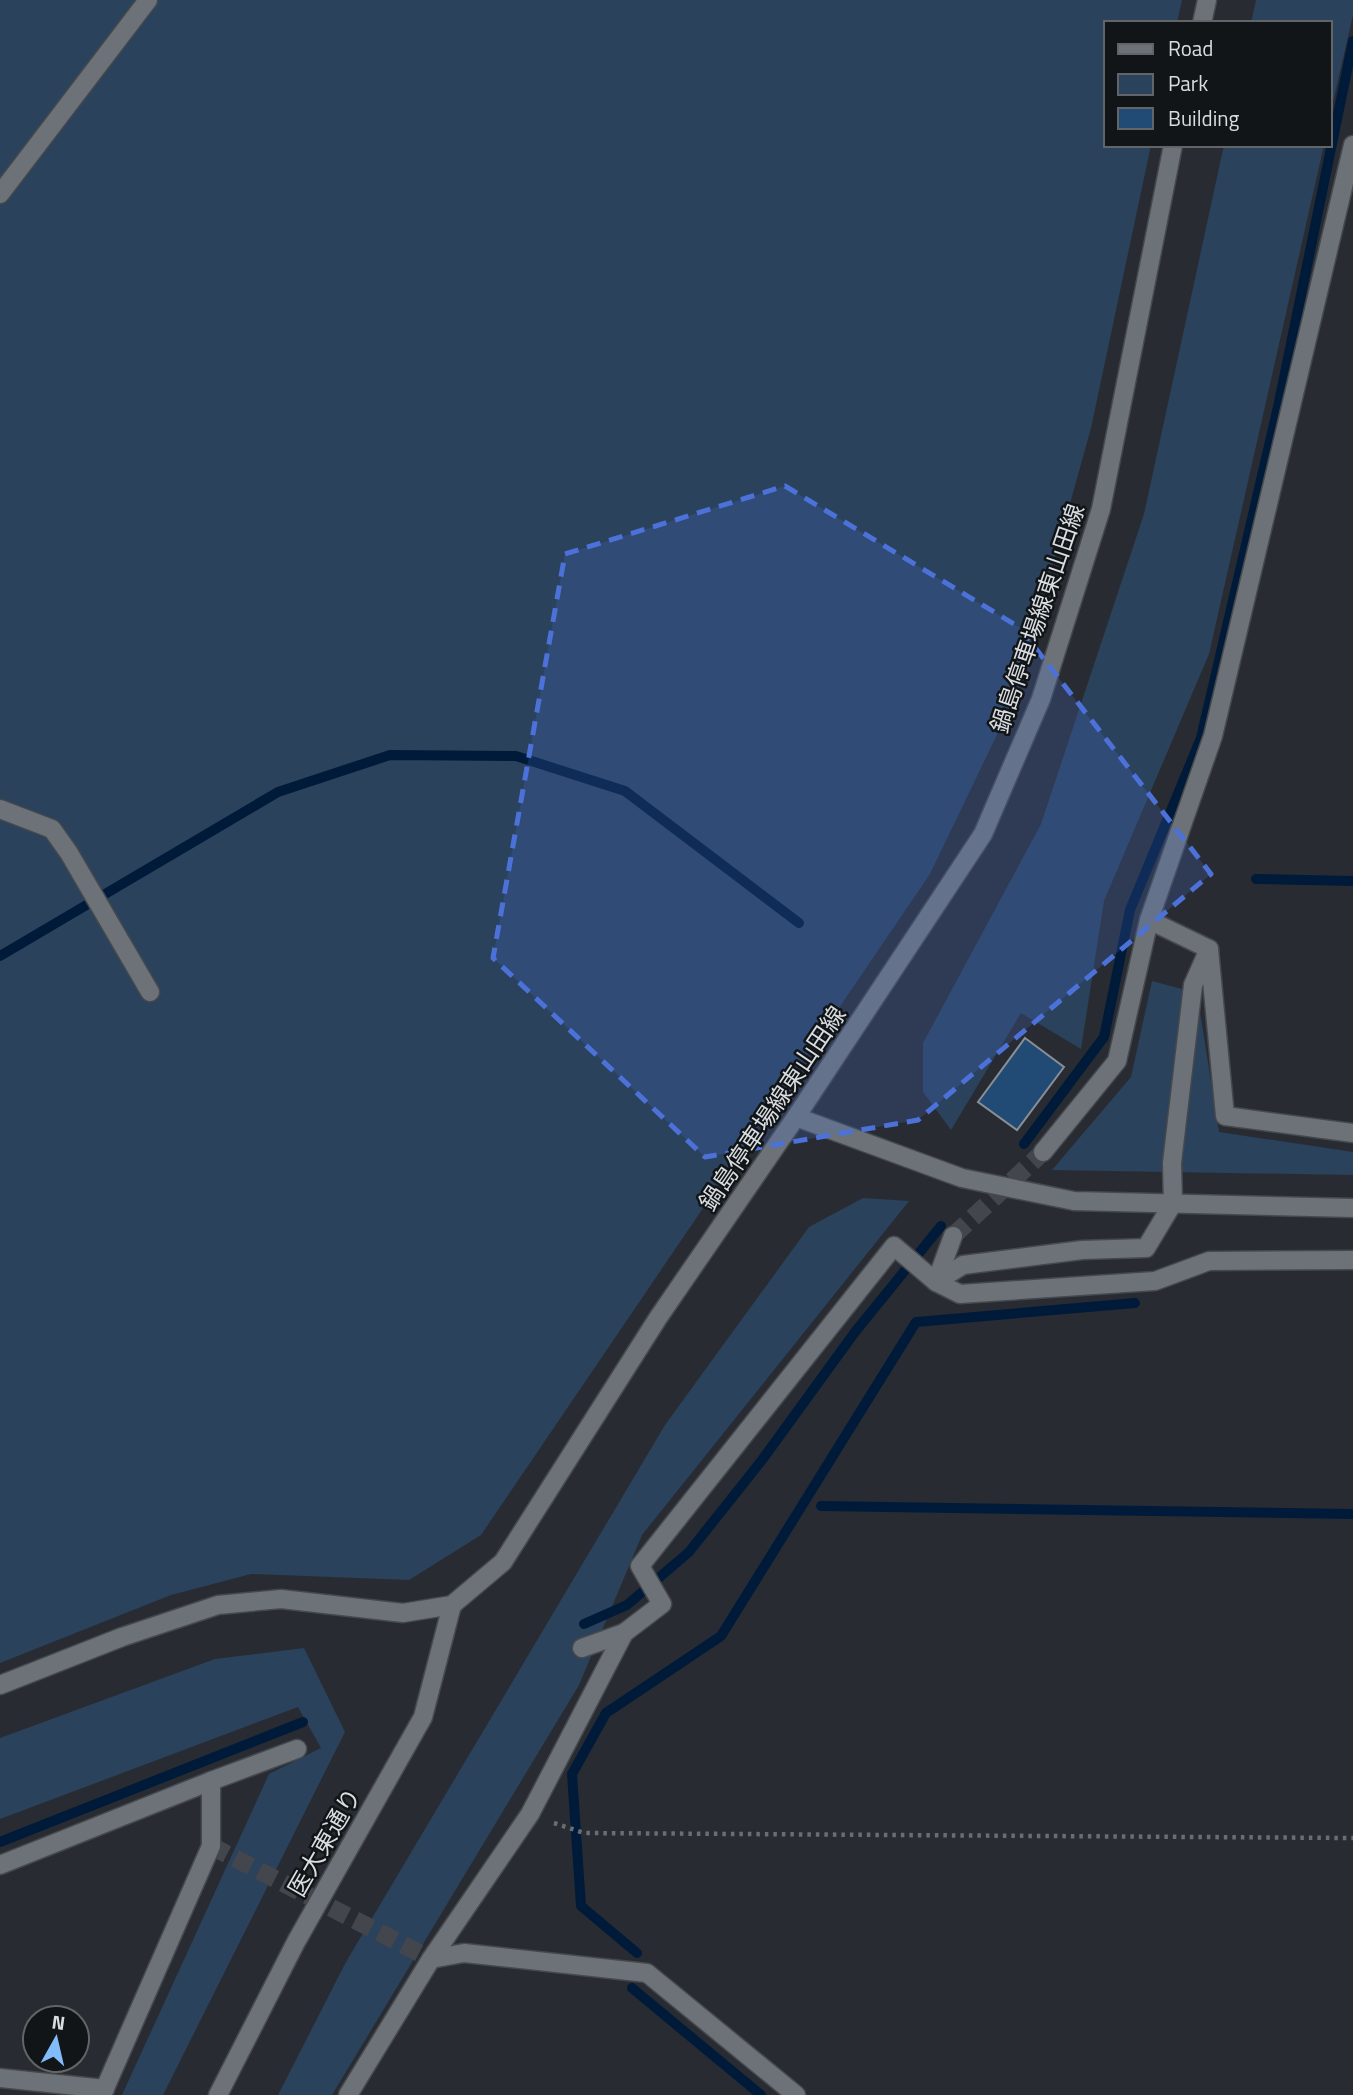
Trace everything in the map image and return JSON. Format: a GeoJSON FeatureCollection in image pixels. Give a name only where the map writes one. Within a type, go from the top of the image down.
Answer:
{"type":"FeatureCollection","features":[{"type":"Feature","properties":{"kind":"street"},"geometry":{"type":"LineString","coordinates":[[0,194],[148,0]]}},
{"type":"Feature","properties":{"kind":"street"},"geometry":{"type":"LineString","coordinates":[[1202,21],[1207,0]]}},
{"type":"Feature","properties":{"kind":"street"},"geometry":{"type":"LineString","coordinates":[[1043,1152],[1116,1061],[1149,920],[1213,736],[1353,145]]}},
{"type":"Feature","properties":{"kind":"street","name":"鍋島停車場線東山田線"},"geometry":{"type":"LineString","coordinates":[[452,1605],[503,1562],[657,1318],[796,1117],[983,834],[1041,699],[1101,509],[1173,147]]}},
{"type":"Feature","properties":{"kind":"street"},"geometry":{"type":"LineString","coordinates":[[0,809],[52,829],[69,853],[150,992]]}},
{"type":"Feature","properties":{"kind":"street"},"geometry":{"type":"LineString","coordinates":[[1149,920],[1209,949]]}},
{"type":"Feature","properties":{"kind":"street"},"geometry":{"type":"LineString","coordinates":[[1209,949],[1224,1116],[1353,1133]]}},
{"type":"Feature","properties":{"kind":"street"},"geometry":{"type":"LineString","coordinates":[[931,1278],[962,1265],[1082,1250],[1146,1248],[1173,1203],[1172,1163],[1192,985],[1209,949]]}},
{"type":"Feature","properties":{"kind":"street"},"geometry":{"type":"LineString","coordinates":[[796,1117],[962,1178],[1074,1201],[1353,1208]]}},
{"type":"Feature","properties":{"kind":"street"},"geometry":{"type":"LineString","coordinates":[[931,1278],[953,1236]]}},
{"type":"Feature","properties":{"kind":"street"},"geometry":{"type":"LineString","coordinates":[[582,1648],[624,1633],[662,1604],[640,1566],[894,1246],[931,1278],[960,1294],[1155,1281],[1209,1261],[1353,1260]]}},
{"type":"Feature","properties":{"kind":"street"},"geometry":{"type":"LineString","coordinates":[[0,1685],[122,1637],[218,1605],[281,1599],[361,1611],[403,1613],[452,1605]]}},
{"type":"Feature","properties":{"kind":"street","name":"医大東通り"},"geometry":{"type":"LineString","coordinates":[[218,2095],[296,1942],[423,1717],[452,1605]]}},
{"type":"Feature","properties":{"kind":"street"},"geometry":{"type":"LineString","coordinates":[[348,2095],[431,1959],[530,1814],[624,1633]]}},
{"type":"Feature","properties":{"kind":"street"},"geometry":{"type":"LineString","coordinates":[[0,1865],[297,1749]]}},
{"type":"Feature","properties":{"kind":"street"},"geometry":{"type":"LineString","coordinates":[[0,2078],[103,2092],[211,1846],[211,1781]]}},
{"type":"Feature","properties":{"kind":"street"},"geometry":{"type":"LineString","coordinates":[[431,1959],[464,1953],[647,1973],[796,2095]]}},
{"type":"Feature","properties":{"kind":"path"},"geometry":{"type":"LineString","coordinates":[[560,1825],[584,1833],[1353,1838]]}},
{"type":"Feature","properties":{"kind":"highlighted area"},"geometry":{"type":"Polygon","coordinates":[[[785,486],[1019,627],[1211,874],[918,1120],[705,1157],[493,958],[565,554],[785,486]]]}},
{"type":"Feature","properties":{"kind":"green space"},"geometry":{"type":"Polygon","coordinates":[[[0,0],[1182,0],[1177,21],[1104,21],[1104,147],[1151,147],[1091,428],[1018,691],[930,874],[481,1535],[409,1580],[251,1574],[171,1595],[0,1663],[0,0]]]}},
{"type":"Feature","properties":{"kind":"green space"},"geometry":{"type":"Polygon","coordinates":[[[1256,0],[1353,0],[1353,15],[1332,106],[1332,21],[1251,21],[1256,0]]]}},
{"type":"Feature","properties":{"kind":"green space"},"geometry":{"type":"Polygon","coordinates":[[[1224,147],[1324,147],[1209,654],[1104,901],[1081,1049],[1021,1013],[951,1130],[923,1092],[923,1043],[1041,824],[1144,514],[1224,147]]]}},
{"type":"Feature","properties":{"kind":"green space"},"geometry":{"type":"Polygon","coordinates":[[[1152,981],[1197,993],[1219,1132],[1353,1152],[1353,1175],[1052,1170],[1131,1077],[1152,981]]]}},
{"type":"Feature","properties":{"kind":"green space"},"geometry":{"type":"Polygon","coordinates":[[[863,1198],[909,1201],[642,1535],[579,1685],[332,2095],[278,2095],[346,1962],[665,1425],[809,1227],[863,1198]]]}},
{"type":"Feature","properties":{"kind":"green space"},"geometry":{"type":"Polygon","coordinates":[[[304,1648],[345,1732],[163,2095],[122,2095],[269,1774],[321,1748],[298,1707],[0,1819],[0,1738],[215,1659],[304,1648]]]}},
{"type":"Feature","properties":{"kind":"building"},"geometry":{"type":"Polygon","coordinates":[[[1025,1038],[1064,1067],[1017,1130],[978,1102],[1025,1038]]]}},
{"type":"Feature","properties":{"kind":"waterway"},"geometry":{"type":"LineString","coordinates":[[1332,143],[1353,41]]}},
{"type":"Feature","properties":{"kind":"waterway"},"geometry":{"type":"LineString","coordinates":[[1024,1144],[1104,1037],[1130,910],[1201,738],[1278,407],[1331,147]]}},
{"type":"Feature","properties":{"kind":"waterway"},"geometry":{"type":"LineString","coordinates":[[0,956],[278,792],[390,755],[516,756],[625,791],[799,923]]}},
{"type":"Feature","properties":{"kind":"waterway"},"geometry":{"type":"LineString","coordinates":[[1256,879],[1353,881]]}},
{"type":"Feature","properties":{"kind":"waterway"},"geometry":{"type":"LineString","coordinates":[[584,1624],[627,1605],[689,1552],[762,1460],[855,1332],[941,1226]]}},
{"type":"Feature","properties":{"kind":"waterway"},"geometry":{"type":"LineString","coordinates":[[637,1953],[581,1906],[572,1774],[606,1713],[721,1636],[916,1322],[1135,1303]]}},
{"type":"Feature","properties":{"kind":"waterway"},"geometry":{"type":"LineString","coordinates":[[821,1506],[1353,1514]]}},
{"type":"Feature","properties":{"kind":"waterway"},"geometry":{"type":"LineString","coordinates":[[0,1842],[303,1722]]}},
{"type":"Feature","properties":{"kind":"waterway"},"geometry":{"type":"LineString","coordinates":[[632,1988],[761,2095]]}},
{"type":"Feature","properties":{"kind":"tunnel"},"geometry":{"type":"LineString","coordinates":[[953,1236],[1043,1152]]}},
{"type":"Feature","properties":{"kind":"tunnel"},"geometry":{"type":"LineString","coordinates":[[211,1846],[431,1959]]}}]}
